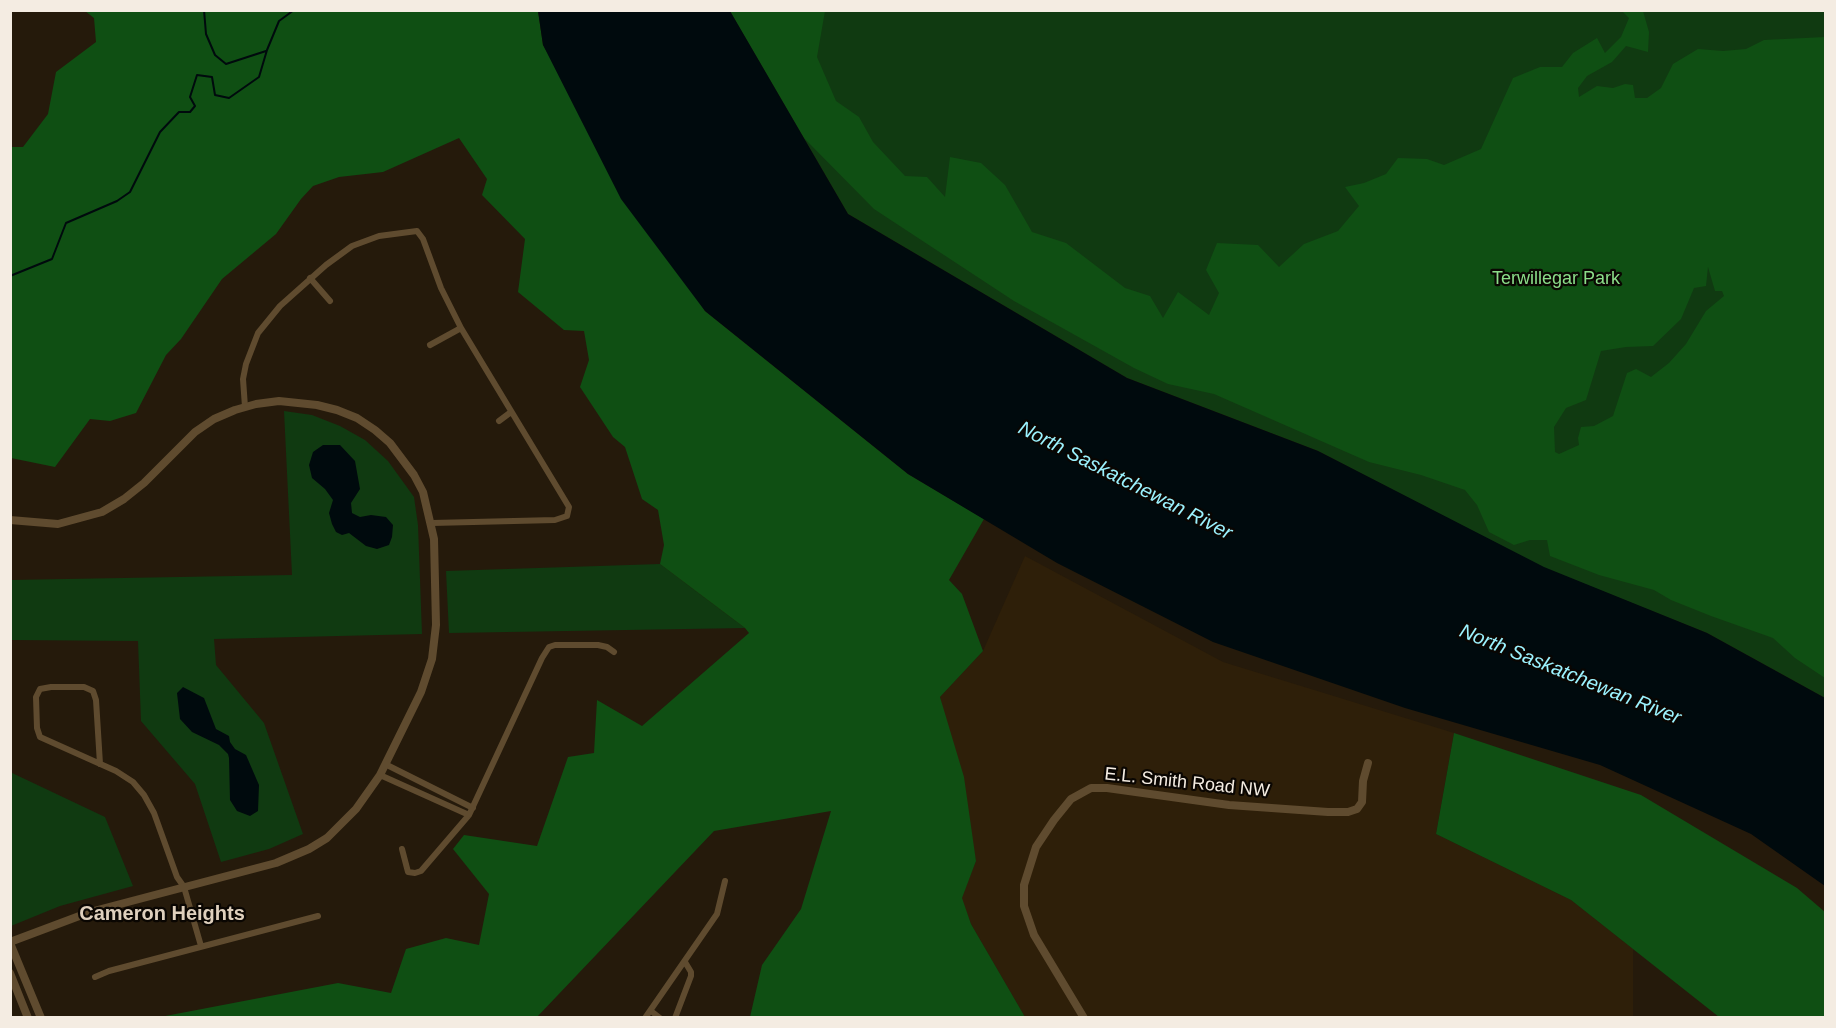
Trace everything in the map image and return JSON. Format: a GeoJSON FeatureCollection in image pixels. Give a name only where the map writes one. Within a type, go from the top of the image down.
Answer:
{"type":"FeatureCollection","features":[{"type":"Feature","properties":{"kind":"street"},"geometry":{"type":"LineString","coordinates":[[245,407],[243,390],[245,372],[258,333],[280,306],[339,254],[358,243],[417,231],[423,238],[441,288],[461,328],[569,507],[567,516],[555,520],[432,523]]}},
{"type":"Feature","properties":{"kind":"street"},"geometry":{"type":"LineString","coordinates":[[310,278],[330,301]]}},
{"type":"Feature","properties":{"kind":"street"},"geometry":{"type":"LineString","coordinates":[[430,345],[461,328]]}},
{"type":"Feature","properties":{"kind":"street"},"geometry":{"type":"LineString","coordinates":[[10,520],[58,524],[102,512],[124,499],[144,483],[195,432],[214,419],[245,407],[279,401],[297,402],[337,410],[357,418],[390,443],[404,459],[423,492],[432,523],[435,549],[436,626],[432,660],[421,692],[380,775],[347,819],[327,838],[309,849],[276,863],[90,912],[10,943],[41,1017]]}},
{"type":"Feature","properties":{"kind":"street"},"geometry":{"type":"LineString","coordinates":[[499,421],[512,412]]}},
{"type":"Feature","properties":{"kind":"street"},"geometry":{"type":"LineString","coordinates":[[402,849],[408,872],[421,871],[469,815],[546,650],[555,645],[598,645],[614,652]]}},
{"type":"Feature","properties":{"kind":"street"},"geometry":{"type":"LineString","coordinates":[[100,764],[96,700],[93,691],[84,687],[40,689],[36,697],[37,728],[40,737],[125,777],[144,795],[154,813],[177,877],[184,887],[201,946]]}},
{"type":"Feature","properties":{"kind":"street","name":"E.L. Smith Road NW"},"geometry":{"type":"LineString","coordinates":[[1084,1017],[1034,935],[1024,906],[1024,885],[1036,848],[1071,799],[1091,789],[1107,788],[1228,805],[1348,812],[1357,809],[1362,802],[1363,781],[1368,763]]}},
{"type":"Feature","properties":{"kind":"street"},"geometry":{"type":"LineString","coordinates":[[385,764],[473,808]]}},
{"type":"Feature","properties":{"kind":"street"},"geometry":{"type":"LineString","coordinates":[[380,775],[469,815]]}},
{"type":"Feature","properties":{"kind":"street"},"geometry":{"type":"LineString","coordinates":[[645,1017],[686,962],[717,914],[725,881]]}},
{"type":"Feature","properties":{"kind":"street"},"geometry":{"type":"LineString","coordinates":[[95,977],[201,946],[318,916]]}},
{"type":"Feature","properties":{"kind":"street"},"geometry":{"type":"LineString","coordinates":[[675,1017],[691,976],[686,962]]}},
{"type":"Feature","properties":{"kind":"street"},"geometry":{"type":"LineString","coordinates":[[10,974],[28,1017]]}},
{"type":"Feature","properties":{"kind":"street"},"geometry":{"type":"LineString","coordinates":[[651,1011],[660,1017]]}},
{"type":"Feature","properties":{"kind":"shaded area"},"geometry":{"type":"Polygon","coordinates":[[[1025,556],[1223,662],[1454,733],[1436,834],[1571,900],[1633,949],[1633,1017],[1025,1017],[971,924],[961,898],[976,861],[940,697],[983,651],[1025,556]]]}},
{"type":"Feature","properties":{"kind":"green space"},"geometry":{"type":"Polygon","coordinates":[[[85,11],[538,11],[543,45],[705,311],[908,474],[984,519],[949,580],[962,594],[983,651],[940,697],[964,777],[976,861],[962,898],[971,924],[1025,1017],[750,1017],[762,965],[801,909],[831,811],[714,831],[537,1017],[160,1017],[338,983],[391,993],[406,949],[446,938],[479,945],[489,894],[453,849],[464,835],[537,846],[568,757],[594,753],[597,700],[642,726],[749,633],[660,564],[664,545],[658,510],[642,499],[625,447],[613,437],[580,387],[589,360],[584,331],[564,330],[518,292],[525,239],[482,195],[487,179],[459,138],[383,172],[339,177],[313,186],[276,234],[222,279],[181,339],[166,355],[136,413],[110,421],[90,419],[55,467],[11,458],[10,147],[23,147],[48,114],[56,72],[96,42],[94,18],[85,11]]]}},
{"type":"Feature","properties":{"kind":"green space","name":"Terwillegar Park"},"geometry":{"type":"Polygon","coordinates":[[[730,11],[1825,11],[1825,698],[1707,633],[1544,568],[1318,451],[1127,378],[848,214],[730,11]]]}},
{"type":"Feature","properties":{"kind":"green space","name":"Terwillegar Park"},"geometry":{"type":"Polygon","coordinates":[[[730,11],[825,11],[817,57],[836,101],[859,117],[873,142],[905,176],[927,177],[945,197],[950,157],[981,163],[1005,185],[1032,232],[1066,243],[1125,288],[1150,296],[1163,318],[1178,292],[1209,315],[1219,293],[1206,270],[1217,243],[1258,245],[1279,267],[1304,244],[1338,231],[1359,206],[1345,187],[1364,183],[1386,174],[1398,158],[1427,159],[1444,165],[1481,149],[1513,78],[1540,67],[1562,67],[1573,53],[1597,38],[1605,53],[1621,37],[1629,18],[1622,11],[1643,11],[1649,32],[1648,52],[1626,46],[1612,62],[1587,76],[1578,88],[1579,97],[1597,86],[1613,88],[1625,84],[1633,85],[1635,98],[1647,98],[1661,88],[1673,64],[1698,49],[1723,51],[1746,49],[1764,40],[1825,37],[1825,678],[1795,658],[1773,638],[1671,600],[1654,590],[1599,575],[1550,556],[1547,540],[1530,540],[1514,545],[1489,532],[1477,505],[1465,490],[1421,475],[1369,462],[1214,394],[1168,384],[1134,368],[1014,301],[874,209],[804,138],[730,11]],[[1708,267],[1706,286],[1694,288],[1681,319],[1653,346],[1601,351],[1586,400],[1566,408],[1554,427],[1555,452],[1559,454],[1579,445],[1581,427],[1594,426],[1613,416],[1627,373],[1636,369],[1651,377],[1669,363],[1686,344],[1706,311],[1724,296],[1722,291],[1715,291],[1708,267]]]}},
{"type":"Feature","properties":{"kind":"green space"},"geometry":{"type":"Polygon","coordinates":[[[284,411],[312,415],[340,426],[365,440],[388,461],[414,497],[418,525],[422,634],[214,639],[216,665],[264,723],[303,834],[269,849],[221,862],[195,784],[141,721],[138,641],[11,640],[10,580],[292,575],[284,411]]]}},
{"type":"Feature","properties":{"kind":"green space"},"geometry":{"type":"Polygon","coordinates":[[[660,564],[745,628],[449,633],[446,571],[660,564]]]}},
{"type":"Feature","properties":{"kind":"green space"},"geometry":{"type":"Polygon","coordinates":[[[1454,733],[1641,795],[1797,888],[1825,912],[1825,1017],[1719,1017],[1571,900],[1436,834],[1454,733]]]}},
{"type":"Feature","properties":{"kind":"green space"},"geometry":{"type":"Polygon","coordinates":[[[10,772],[105,817],[133,886],[60,906],[11,926],[10,772]]]}},
{"type":"Feature","properties":{"kind":"water","name":"North Saskatchewan River"},"geometry":{"type":"Polygon","coordinates":[[[538,11],[730,11],[848,214],[1127,378],[1318,451],[1544,567],[1707,633],[1825,698],[1825,886],[1751,834],[1600,765],[1405,708],[1213,642],[1057,563],[908,474],[705,311],[621,199],[543,45],[538,11]]]}},
{"type":"Feature","properties":{"kind":"water"},"geometry":{"type":"Polygon","coordinates":[[[323,445],[340,445],[355,461],[360,489],[351,503],[352,513],[360,517],[371,515],[386,517],[393,525],[389,545],[377,549],[366,546],[349,533],[342,535],[336,532],[329,513],[333,500],[325,489],[312,478],[309,465],[313,452],[323,445]]]}},
{"type":"Feature","properties":{"kind":"water"},"geometry":{"type":"Polygon","coordinates":[[[183,687],[204,698],[216,729],[229,736],[235,749],[246,755],[259,785],[258,811],[250,816],[237,811],[230,800],[228,754],[219,745],[192,732],[180,719],[177,693],[183,687]]]}},
{"type":"Feature","properties":{"kind":"waterway"},"geometry":{"type":"LineString","coordinates":[[204,10],[206,34],[215,55],[226,64],[266,51]]}},
{"type":"Feature","properties":{"kind":"waterway"},"geometry":{"type":"LineString","coordinates":[[10,276],[52,259],[66,223],[117,201],[130,192],[160,132],[179,112],[190,112],[195,106],[190,97],[197,75],[212,77],[215,95],[229,98],[259,77],[279,21],[294,10]]}},
{"type":"Feature","properties":{"kind":"district","name":"Cameron Heights"},"geometry":{"type":"Point","coordinates":[162,914]}}]}
